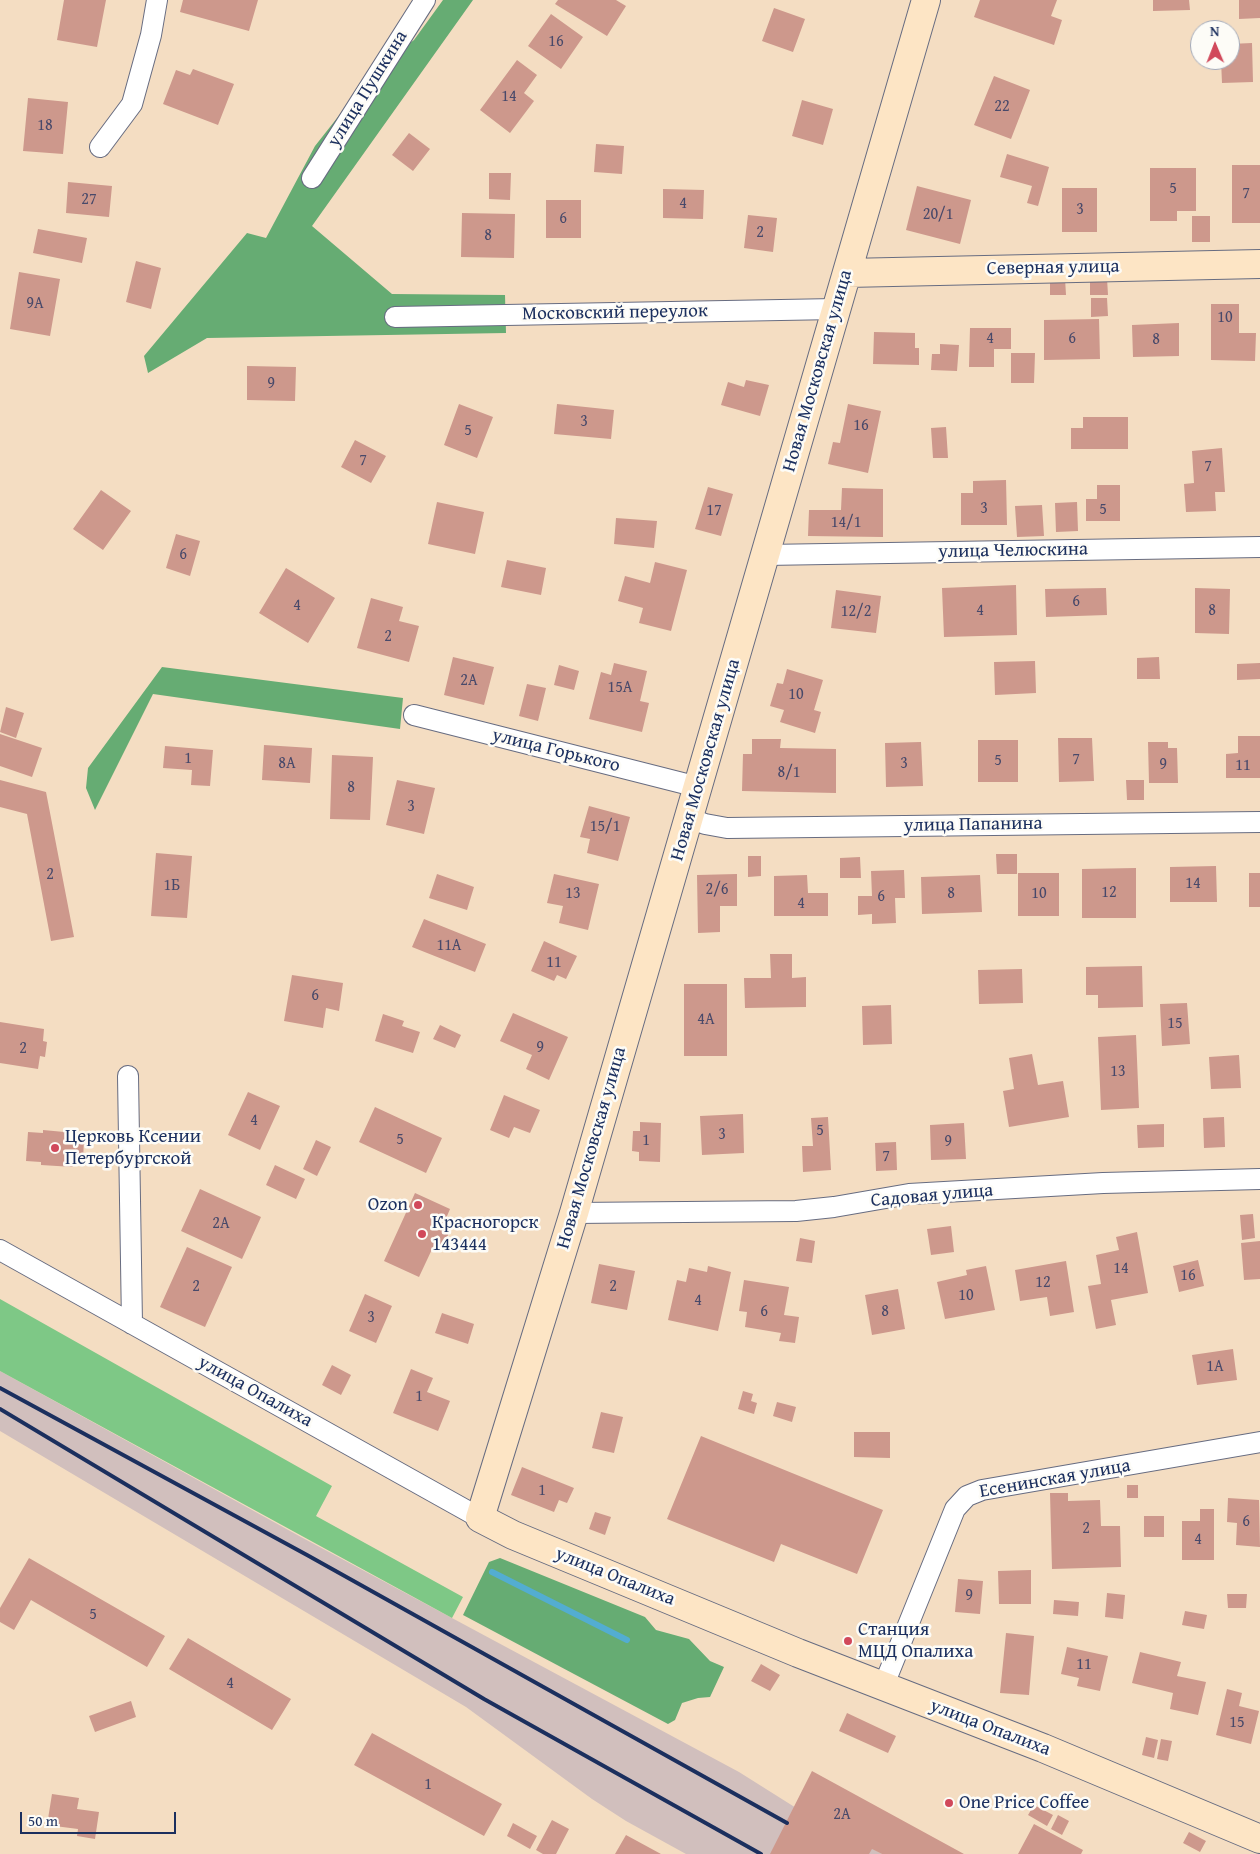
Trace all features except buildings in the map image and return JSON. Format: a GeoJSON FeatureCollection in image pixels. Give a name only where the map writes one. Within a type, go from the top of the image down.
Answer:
{"type":"FeatureCollection","features":[{"type":"Feature","properties":{"kind":"street"},"geometry":{"type":"LineString","coordinates":[[100,147],[132,104],[157,0]]}},
{"type":"Feature","properties":{"kind":"street","name":"улица Пушкина"},"geometry":{"type":"LineString","coordinates":[[312,178],[425,0]]}},
{"type":"Feature","properties":{"kind":"street","name":"Новая Московская улица"},"geometry":{"type":"LineString","coordinates":[[480,1518],[574,1212],[926,0]]}},
{"type":"Feature","properties":{"kind":"street","name":"Северная улица"},"geometry":{"type":"LineString","coordinates":[[847,273],[1260,264]]}},
{"type":"Feature","properties":{"kind":"street","name":"Московский переулок"},"geometry":{"type":"LineString","coordinates":[[395,317],[836,309]]}},
{"type":"Feature","properties":{"kind":"street","name":"улица Челюскина"},"geometry":{"type":"LineString","coordinates":[[765,555],[1260,547]]}},
{"type":"Feature","properties":{"kind":"street","name":"улица Горького"},"geometry":{"type":"LineString","coordinates":[[414,716],[698,787]]}},
{"type":"Feature","properties":{"kind":"street","name":"улица Папанина"},"geometry":{"type":"LineString","coordinates":[[689,818],[705,824],[727,828],[1260,822]]}},
{"type":"Feature","properties":{"kind":"street"},"geometry":{"type":"LineString","coordinates":[[128,1076],[132,1324]]}},
{"type":"Feature","properties":{"kind":"street","name":"Садовая улица"},"geometry":{"type":"LineString","coordinates":[[574,1212],[796,1211],[834,1207],[909,1194],[1103,1183],[1260,1179]]}},
{"type":"Feature","properties":{"kind":"street","name":"улица Опалиха"},"geometry":{"type":"LineString","coordinates":[[0,1250],[513,1535],[883,1687],[1042,1748],[1260,1839]]}},
{"type":"Feature","properties":{"kind":"street","name":"Есенинская улица"},"geometry":{"type":"LineString","coordinates":[[883,1687],[955,1509],[967,1496],[982,1490],[1260,1442]]}},
{"type":"Feature","properties":{"kind":"shaded area"},"geometry":{"type":"Polygon","coordinates":[[[0,1371],[301,1537],[739,1772],[793,1806],[882,1854],[686,1854],[626,1821],[592,1799],[466,1707],[0,1431],[0,1371]]]}},
{"type":"Feature","properties":{"kind":"green space"},"geometry":{"type":"Polygon","coordinates":[[[443,0],[473,0],[312,226],[392,294],[505,295],[506,333],[207,338],[148,373],[144,356],[247,233],[266,238],[315,146],[378,66],[414,40],[443,0]]]}},
{"type":"Feature","properties":{"kind":"green space"},"geometry":{"type":"Polygon","coordinates":[[[162,667],[403,698],[400,729],[153,694],[95,810],[86,788],[88,768],[162,667]]]}},
{"type":"Feature","properties":{"kind":"green space"},"geometry":{"type":"Polygon","coordinates":[[[0,1299],[332,1486],[316,1516],[463,1597],[452,1618],[0,1371],[0,1299]]]}},
{"type":"Feature","properties":{"kind":"green space"},"geometry":{"type":"Polygon","coordinates":[[[500,1558],[645,1617],[656,1630],[689,1639],[710,1661],[724,1667],[710,1697],[698,1698],[682,1703],[675,1720],[668,1724],[463,1615],[489,1562],[500,1558]]]}},
{"type":"Feature","properties":{"kind":"waterway"},"geometry":{"type":"LineString","coordinates":[[492,1572],[627,1640]]}},
{"type":"Feature","properties":{"kind":"railway"},"geometry":{"type":"LineString","coordinates":[[0,1388],[307,1555],[787,1823]]}},
{"type":"Feature","properties":{"kind":"railway"},"geometry":{"type":"LineString","coordinates":[[0,1409],[484,1699],[761,1854]]}},
{"type":"Feature","properties":{"kind":"place","name":"Церковь Ксении Петербургской"},"geometry":{"type":"Point","coordinates":[55,1148]}},
{"type":"Feature","properties":{"kind":"place","name":"Ozon"},"geometry":{"type":"Point","coordinates":[418,1205]}},
{"type":"Feature","properties":{"kind":"place","name":"Красногорск 143444"},"geometry":{"type":"Point","coordinates":[422,1234]}},
{"type":"Feature","properties":{"kind":"place","name":"Станция МЦД Опалиха"},"geometry":{"type":"Point","coordinates":[848,1641]}},
{"type":"Feature","properties":{"kind":"place","name":"One Price Coffee"},"geometry":{"type":"Point","coordinates":[949,1803]}}]}
